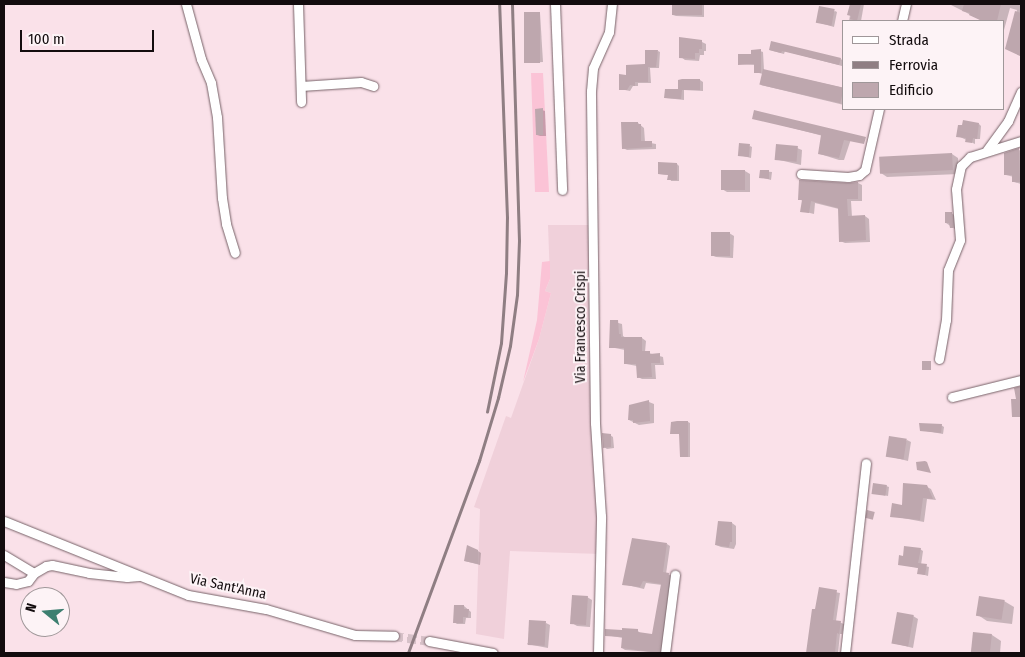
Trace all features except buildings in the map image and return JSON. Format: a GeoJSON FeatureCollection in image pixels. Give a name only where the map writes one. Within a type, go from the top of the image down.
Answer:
{"type":"FeatureCollection","features":[{"type":"Feature","properties":{"kind":"street"},"geometry":{"type":"LineString","coordinates":[[186,4],[201,59],[210,83],[217,117],[222,198],[226,224],[235,253]]}},
{"type":"Feature","properties":{"kind":"street"},"geometry":{"type":"LineString","coordinates":[[298,4],[301,102]]}},
{"type":"Feature","properties":{"kind":"street"},"geometry":{"type":"LineString","coordinates":[[555,4],[562,190]]}},
{"type":"Feature","properties":{"kind":"street","name":"Via Francesco Crispi"},"geometry":{"type":"LineString","coordinates":[[598,653],[601,524],[595,423],[591,91],[593,68],[609,32],[612,4]]}},
{"type":"Feature","properties":{"kind":"street"},"geometry":{"type":"LineString","coordinates":[[902,20],[906,4]]}},
{"type":"Feature","properties":{"kind":"street"},"geometry":{"type":"LineString","coordinates":[[301,86],[361,82],[373,86]]}},
{"type":"Feature","properties":{"kind":"street"},"geometry":{"type":"LineString","coordinates":[[986,150],[1008,121],[1021,92]]}},
{"type":"Feature","properties":{"kind":"street"},"geometry":{"type":"LineString","coordinates":[[801,174],[859,176],[865,170],[879,110]]}},
{"type":"Feature","properties":{"kind":"street"},"geometry":{"type":"LineString","coordinates":[[939,359],[946,320],[948,270],[960,240],[956,188],[961,166],[970,157],[986,150],[1021,141]]}},
{"type":"Feature","properties":{"kind":"street"},"geometry":{"type":"LineString","coordinates":[[952,397],[1021,380]]}},
{"type":"Feature","properties":{"kind":"street"},"geometry":{"type":"LineString","coordinates":[[845,653],[866,463]]}},
{"type":"Feature","properties":{"kind":"street"},"geometry":{"type":"LineString","coordinates":[[4,521],[139,575]]}},
{"type":"Feature","properties":{"kind":"street"},"geometry":{"type":"LineString","coordinates":[[82,572],[90,565],[91,555]]}},
{"type":"Feature","properties":{"kind":"street"},"geometry":{"type":"LineString","coordinates":[[4,556],[34,574]]}},
{"type":"Feature","properties":{"kind":"street","name":"Via Sant'Anna"},"geometry":{"type":"LineString","coordinates":[[4,582],[16,584],[28,581],[34,574],[46,566],[127,577],[139,575],[188,595],[266,609],[355,635],[394,636]]}},
{"type":"Feature","properties":{"kind":"street"},"geometry":{"type":"LineString","coordinates":[[665,653],[675,575]]}},
{"type":"Feature","properties":{"kind":"street"},"geometry":{"type":"LineString","coordinates":[[429,641],[493,653]]}},
{"type":"Feature","properties":{"kind":"shaded area"},"geometry":{"type":"Polygon","coordinates":[[[531,73],[543,73],[549,192],[535,192],[531,73]]]}},
{"type":"Feature","properties":{"kind":"shaded area"},"geometry":{"type":"Polygon","coordinates":[[[548,225],[593,225],[600,554],[510,551],[504,639],[476,634],[480,509],[474,507],[506,416],[511,418],[539,339],[551,293],[545,291],[550,279],[548,225]]]}},
{"type":"Feature","properties":{"kind":"shaded area"},"geometry":{"type":"Polygon","coordinates":[[[550,261],[550,279],[545,291],[551,293],[539,339],[523,382],[537,320],[542,262],[550,261]]]}},
{"type":"Feature","properties":{"kind":"tunnel"},"geometry":{"type":"LineString","coordinates":[[394,636],[429,641]]}},
{"type":"Feature","properties":{"kind":"railway"},"geometry":{"type":"LineString","coordinates":[[487,412],[501,343],[506,273],[507,218],[499,4]]}},
{"type":"Feature","properties":{"kind":"railway"},"geometry":{"type":"LineString","coordinates":[[408,653],[479,461],[498,398],[510,346],[517,295],[519,241],[512,4]]}}]}
